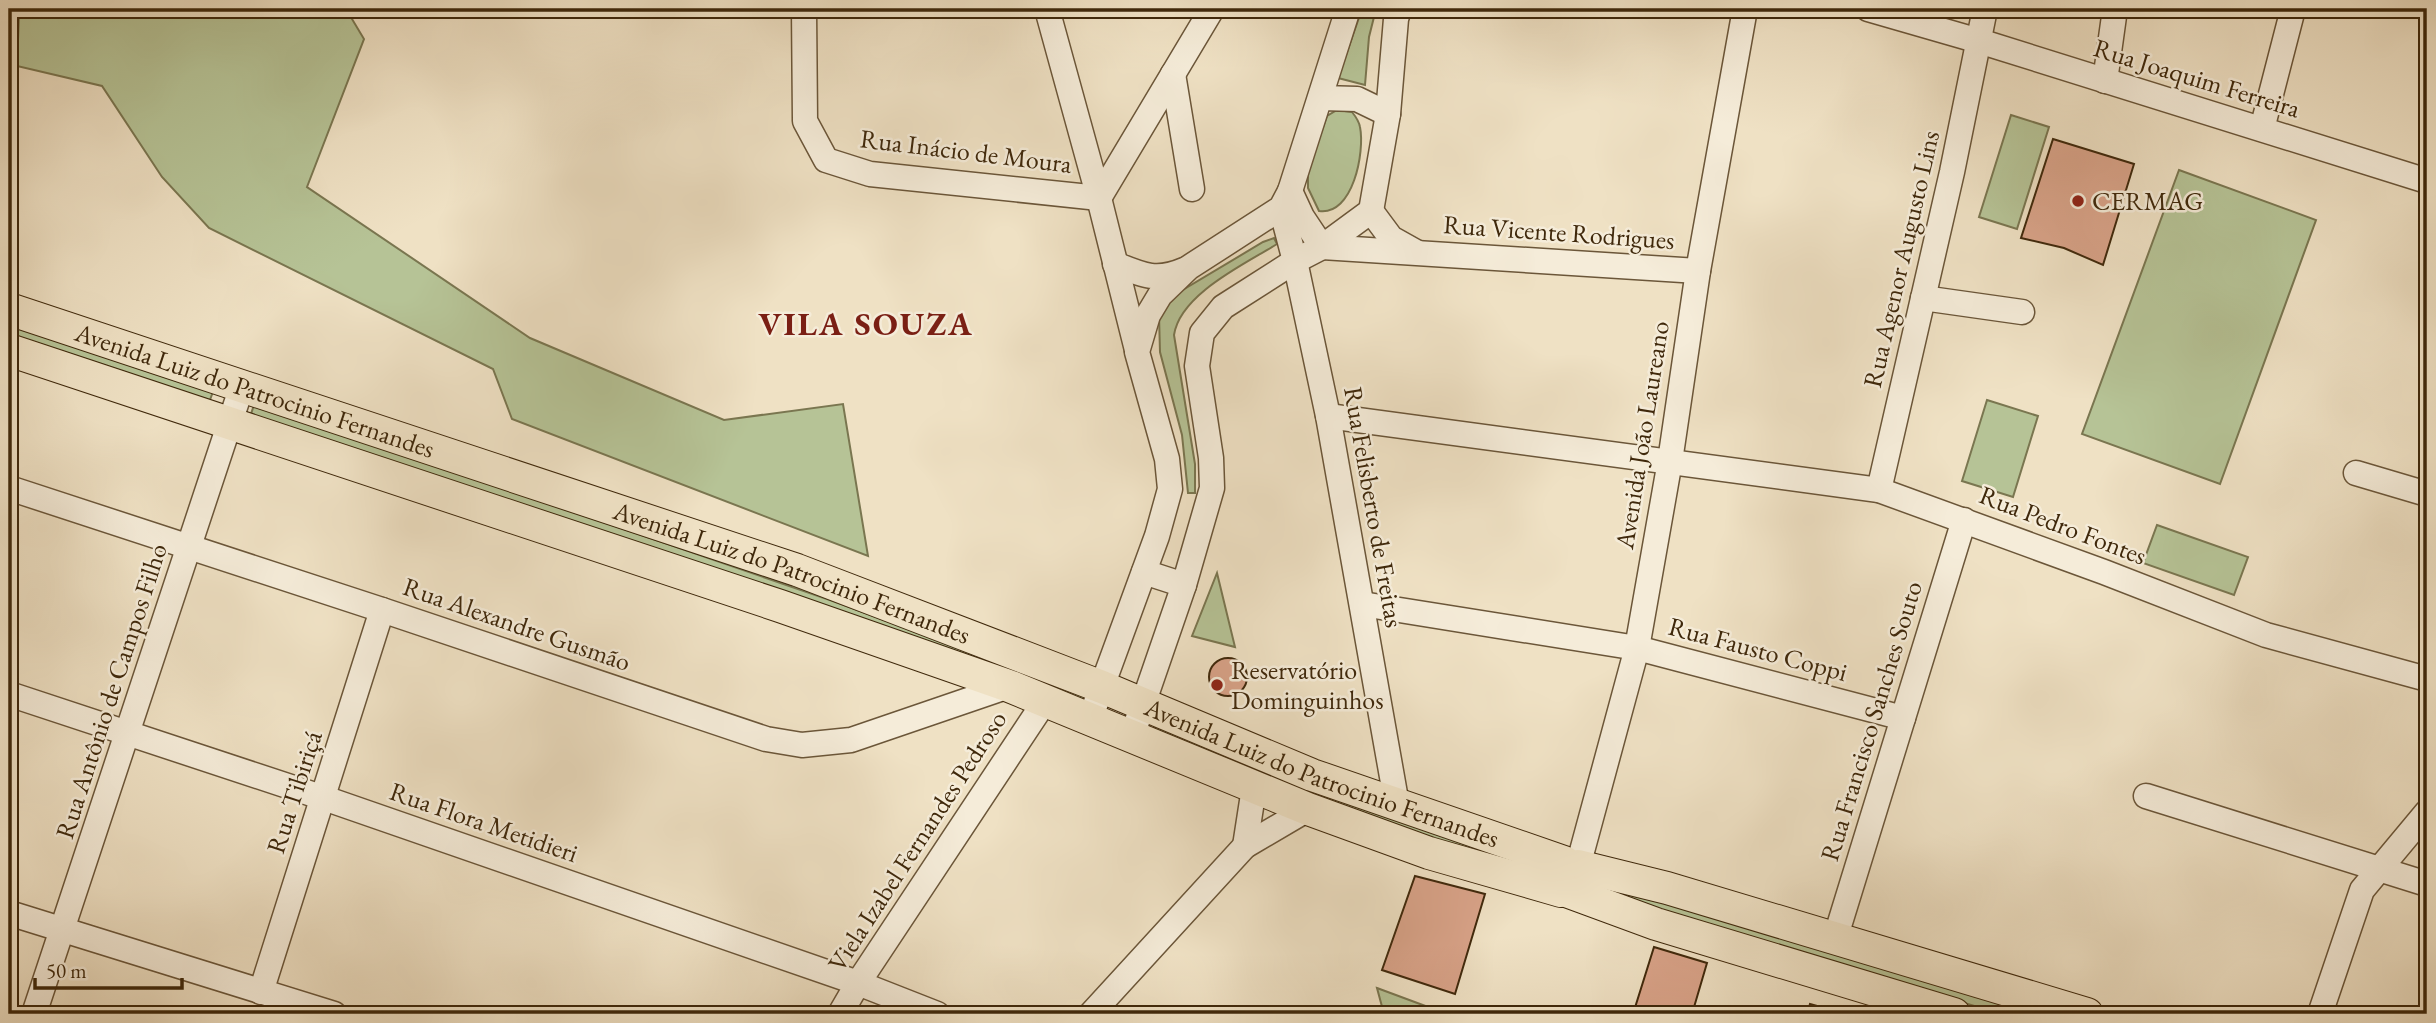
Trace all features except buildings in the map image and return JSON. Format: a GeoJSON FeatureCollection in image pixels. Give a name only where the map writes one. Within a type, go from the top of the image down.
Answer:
{"type":"FeatureCollection","features":[{"type":"Feature","properties":{"kind":"main road","name":"Avenida Luiz do Patrocinio Fernandes"},"geometry":{"type":"LineString","coordinates":[[9,309],[797,570],[1102,687],[1312,775],[1397,805],[1568,877],[1656,924],[1954,1014]]}},
{"type":"Feature","properties":{"kind":"main road","name":"Avenida Luiz do Patrocinio Fernandes"},"geometry":{"type":"LineString","coordinates":[[9,350],[780,606],[1009,686],[1254,788],[1429,853],[1568,877],[1667,888],[2087,1014]]}},
{"type":"Feature","properties":{"kind":"street","name":"Rua Inácio de Moura"},"geometry":{"type":"LineString","coordinates":[[804,9],[805,121],[826,160],[870,174],[1099,198]]}},
{"type":"Feature","properties":{"kind":"street"},"geometry":{"type":"LineString","coordinates":[[1047,9],[1167,459],[1170,489],[1166,509],[1090,719]]}},
{"type":"Feature","properties":{"kind":"street"},"geometry":{"type":"LineString","coordinates":[[1099,198],[1212,9]]}},
{"type":"Feature","properties":{"kind":"street"},"geometry":{"type":"LineString","coordinates":[[1137,352],[1148,314],[1160,295],[1188,268],[1285,199],[1321,98],[1348,9]]}},
{"type":"Feature","properties":{"kind":"street"},"geometry":{"type":"LineString","coordinates":[[1132,736],[1184,585],[1212,488],[1211,458],[1196,366],[1202,333],[1223,307],[1322,247],[1371,211],[1388,114],[1399,9]]}},
{"type":"Feature","properties":{"kind":"street","name":"Avenida João Laureano"},"geometry":{"type":"LineString","coordinates":[[1568,877],[1637,648],[1670,461],[1698,271],[1745,9]]}},
{"type":"Feature","properties":{"kind":"street","name":"Rua Joaquim Ferreira"},"geometry":{"type":"LineString","coordinates":[[1868,9],[2427,181]]}},
{"type":"Feature","properties":{"kind":"street","name":"Rua Agenor Augusto Lins"},"geometry":{"type":"LineString","coordinates":[[1879,490],[1985,9]]}},
{"type":"Feature","properties":{"kind":"street"},"geometry":{"type":"LineString","coordinates":[[2105,80],[2115,9]]}},
{"type":"Feature","properties":{"kind":"street"},"geometry":{"type":"LineString","coordinates":[[2262,129],[2292,9]]}},
{"type":"Feature","properties":{"kind":"street"},"geometry":{"type":"LineString","coordinates":[[1173,74],[1192,189]]}},
{"type":"Feature","properties":{"kind":"street"},"geometry":{"type":"LineString","coordinates":[[1321,98],[1357,99],[1388,114]]}},
{"type":"Feature","properties":{"kind":"street"},"geometry":{"type":"LineString","coordinates":[[1285,199],[1302,217],[1322,247]]}},
{"type":"Feature","properties":{"kind":"street","name":"Rua Felisberto de Freitas"},"geometry":{"type":"LineString","coordinates":[[1285,199],[1295,261],[1328,416],[1397,805]]}},
{"type":"Feature","properties":{"kind":"street","name":"Rua Vicente Rodrigues"},"geometry":{"type":"LineString","coordinates":[[1371,211],[1391,238],[1416,253]]}},
{"type":"Feature","properties":{"kind":"street","name":"Rua Vicente Rodrigues"},"geometry":{"type":"LineString","coordinates":[[1322,247],[1698,271]]}},
{"type":"Feature","properties":{"kind":"street"},"geometry":{"type":"LineString","coordinates":[[1115,264],[1148,277],[1169,276],[1188,268]]}},
{"type":"Feature","properties":{"kind":"street"},"geometry":{"type":"LineString","coordinates":[[1923,298],[2022,312]]}},
{"type":"Feature","properties":{"kind":"street","name":"Rua Antônio de Campos Filho"},"geometry":{"type":"LineString","coordinates":[[34,1014],[242,386]]}},
{"type":"Feature","properties":{"kind":"street","name":"Rua Pedro Fontes"},"geometry":{"type":"LineString","coordinates":[[1328,416],[1879,490],[2266,635],[2427,680]]}},
{"type":"Feature","properties":{"kind":"street"},"geometry":{"type":"LineString","coordinates":[[2356,473],[2427,494]]}},
{"type":"Feature","properties":{"kind":"street","name":"Rua Alexandre Gusmão"},"geometry":{"type":"LineString","coordinates":[[9,488],[766,739],[802,745],[851,740],[1009,686]]}},
{"type":"Feature","properties":{"kind":"street","name":"Rua Francisco Sanches Souto"},"geometry":{"type":"LineString","coordinates":[[1836,939],[1964,520]]}},
{"type":"Feature","properties":{"kind":"street"},"geometry":{"type":"LineString","coordinates":[[1144,572],[1184,585]]}},
{"type":"Feature","properties":{"kind":"street","name":"Rua Fausto Coppi"},"geometry":{"type":"LineString","coordinates":[[1362,604],[1637,648],[1903,718]]}},
{"type":"Feature","properties":{"kind":"street","name":"Rua Tibiriçá"},"geometry":{"type":"LineString","coordinates":[[261,992],[382,610]]}},
{"type":"Feature","properties":{"kind":"street","name":"Rua Flora Metidieri"},"geometry":{"type":"LineString","coordinates":[[9,694],[324,798],[858,983],[937,1014]]}},
{"type":"Feature","properties":{"kind":"street","name":"Viela Izabel Fernandes Pedroso"},"geometry":{"type":"LineString","coordinates":[[840,1014],[1045,701]]}},
{"type":"Feature","properties":{"kind":"street"},"geometry":{"type":"LineString","coordinates":[[1245,846],[1254,788]]}},
{"type":"Feature","properties":{"kind":"street"},"geometry":{"type":"LineString","coordinates":[[2146,796],[2427,884]]}},
{"type":"Feature","properties":{"kind":"street"},"geometry":{"type":"LineString","coordinates":[[1091,1014],[1245,846],[1308,809]]}},
{"type":"Feature","properties":{"kind":"street"},"geometry":{"type":"LineString","coordinates":[[2320,1014],[2362,890],[2427,812]]}},
{"type":"Feature","properties":{"kind":"street"},"geometry":{"type":"LineString","coordinates":[[9,913],[334,1014]]}},
{"type":"Feature","properties":{"kind":"green space"},"geometry":{"type":"Polygon","coordinates":[[[9,9],[346,9],[364,39],[307,187],[530,338],[724,420],[843,404],[868,556],[512,419],[493,369],[209,228],[162,177],[102,86],[17,66],[19,15],[9,13],[9,9]]]}},
{"type":"Feature","properties":{"kind":"green space"},"geometry":{"type":"Polygon","coordinates":[[[1362,9],[1376,9],[1369,37],[1365,85],[1338,78],[1362,9]]]}},
{"type":"Feature","properties":{"kind":"green space"},"geometry":{"type":"Polygon","coordinates":[[[1337,110],[1352,112],[1359,123],[1361,138],[1358,166],[1348,193],[1340,204],[1331,210],[1319,211],[1308,188],[1308,169],[1327,116],[1337,110]]]}},
{"type":"Feature","properties":{"kind":"green space"},"geometry":{"type":"Polygon","coordinates":[[[2011,115],[2049,127],[2017,229],[1979,217],[2011,115]]]}},
{"type":"Feature","properties":{"kind":"green space"},"geometry":{"type":"Polygon","coordinates":[[[2179,170],[2316,220],[2220,484],[2082,434],[2179,170]]]}},
{"type":"Feature","properties":{"kind":"green space"},"geometry":{"type":"Polygon","coordinates":[[[1274,238],[1277,244],[1201,293],[1179,320],[1174,335],[1195,464],[1195,493],[1188,493],[1182,435],[1160,352],[1159,315],[1171,297],[1274,238]]]}},
{"type":"Feature","properties":{"kind":"green space"},"geometry":{"type":"Polygon","coordinates":[[[9,322],[214,389],[207,408],[9,343],[9,322]]]}},
{"type":"Feature","properties":{"kind":"green space"},"geometry":{"type":"Polygon","coordinates":[[[1987,400],[2038,416],[2013,497],[1962,481],[1987,400]]]}},
{"type":"Feature","properties":{"kind":"green space"},"geometry":{"type":"Polygon","coordinates":[[[255,402],[827,599],[1093,696],[1086,712],[249,420],[255,402]]]}},
{"type":"Feature","properties":{"kind":"green space"},"geometry":{"type":"Polygon","coordinates":[[[2157,525],[2248,557],[2234,595],[2143,563],[2157,525]]]}},
{"type":"Feature","properties":{"kind":"green space"},"geometry":{"type":"Polygon","coordinates":[[[1217,573],[1235,647],[1192,636],[1217,573]]]}},
{"type":"Feature","properties":{"kind":"green space"},"geometry":{"type":"Polygon","coordinates":[[[1160,726],[1549,871],[1426,842],[1152,731],[1160,726]]]}},
{"type":"Feature","properties":{"kind":"green space"},"geometry":{"type":"Polygon","coordinates":[[[1597,882],[2040,1014],[2001,1014],[1595,892],[1597,882]]]}},
{"type":"Feature","properties":{"kind":"green space"},"geometry":{"type":"Polygon","coordinates":[[[1377,988],[1447,1014],[1384,1014],[1377,988]]]}},
{"type":"Feature","properties":{"kind":"place","name":"CERMAG"},"geometry":{"type":"Point","coordinates":[2078,201]}},
{"type":"Feature","properties":{"kind":"place","name":"Reservatório Dominguinhos"},"geometry":{"type":"Point","coordinates":[1217,685]}},
{"type":"Feature","properties":{"kind":"district","name":"VILA SOUZA"},"geometry":{"type":"Point","coordinates":[866,323]}}]}
